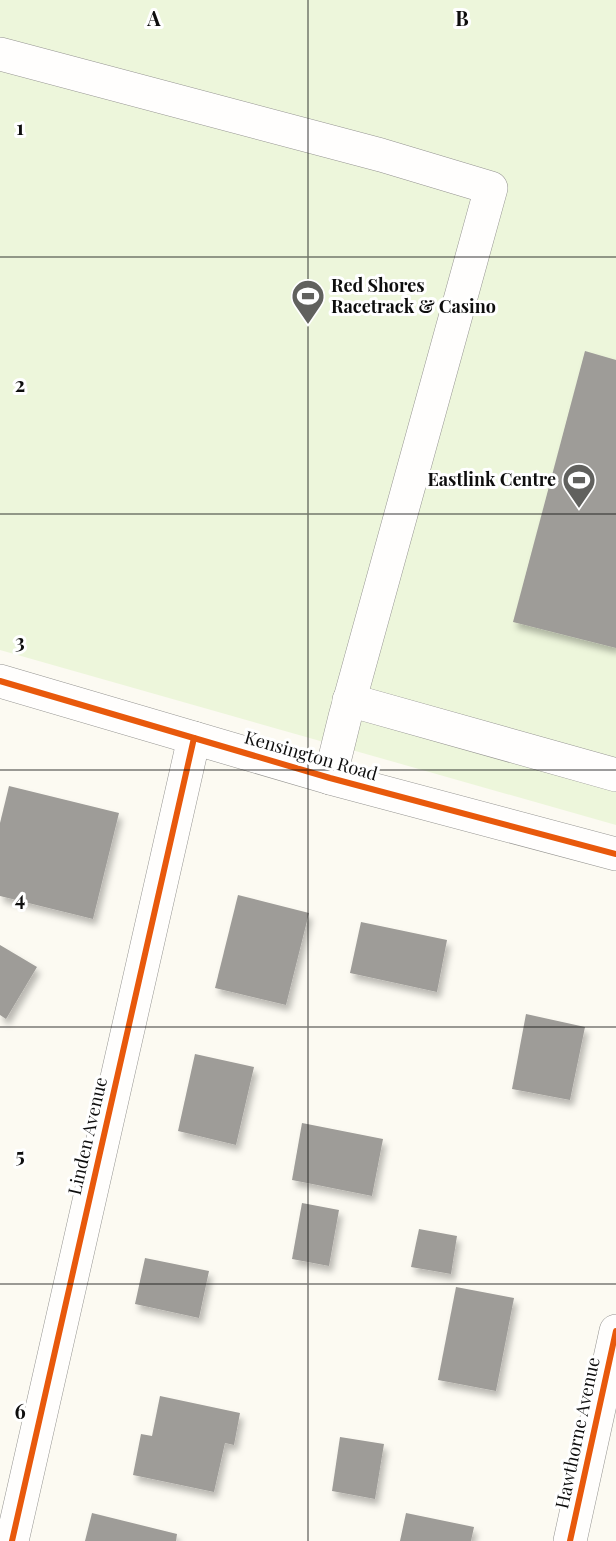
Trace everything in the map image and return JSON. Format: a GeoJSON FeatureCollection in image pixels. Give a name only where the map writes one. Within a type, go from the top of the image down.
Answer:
{"type":"FeatureCollection","features":[{"type":"Feature","properties":{"kind":"street"},"geometry":{"type":"LineString","coordinates":[[0,54],[381,154],[491,188],[330,778]]}},
{"type":"Feature","properties":{"kind":"street","name":"Kensington Road"},"geometry":{"type":"LineString","coordinates":[[0,681],[330,778],[616,854]]}},
{"type":"Feature","properties":{"kind":"street"},"geometry":{"type":"LineString","coordinates":[[350,700],[616,775]]}},
{"type":"Feature","properties":{"kind":"street","name":"Linden Avenue"},"geometry":{"type":"LineString","coordinates":[[12,1541],[194,738]]}},
{"type":"Feature","properties":{"kind":"street","name":"Hawthorne Avenue"},"geometry":{"type":"LineString","coordinates":[[570,1541],[616,1331]]}},
{"type":"Feature","properties":{"kind":"green space","name":"Red Shores Racetrack & Casino"},"geometry":{"type":"Polygon","coordinates":[[[0,0],[616,0],[616,825],[0,650],[0,0]]]}},
{"type":"Feature","properties":{"kind":"building","name":"Eastlink Centre"},"geometry":{"type":"Polygon","coordinates":[[[585,351],[616,360],[616,648],[513,622],[585,351]]]}},
{"type":"Feature","properties":{"kind":"building"},"geometry":{"type":"Polygon","coordinates":[[[9,786],[119,813],[93,919],[0,896],[0,823],[9,786]]]}},
{"type":"Feature","properties":{"kind":"building"},"geometry":{"type":"Polygon","coordinates":[[[238,895],[309,913],[286,1005],[215,988],[238,895]]]}},
{"type":"Feature","properties":{"kind":"building"},"geometry":{"type":"Polygon","coordinates":[[[361,922],[447,940],[437,992],[350,973],[361,922]]]}},
{"type":"Feature","properties":{"kind":"building"},"geometry":{"type":"Polygon","coordinates":[[[0,945],[37,967],[6,1019],[0,1015],[0,945]]]}},
{"type":"Feature","properties":{"kind":"building"},"geometry":{"type":"Polygon","coordinates":[[[526,1014],[585,1027],[570,1100],[512,1089],[526,1014]]]}},
{"type":"Feature","properties":{"kind":"building"},"geometry":{"type":"Polygon","coordinates":[[[195,1054],[254,1067],[236,1145],[178,1131],[195,1054]]]}},
{"type":"Feature","properties":{"kind":"building"},"geometry":{"type":"Polygon","coordinates":[[[302,1123],[383,1139],[372,1196],[292,1180],[302,1123]]]}},
{"type":"Feature","properties":{"kind":"building"},"geometry":{"type":"Polygon","coordinates":[[[302,1203],[339,1210],[329,1266],[292,1259],[302,1203]]]}},
{"type":"Feature","properties":{"kind":"building"},"geometry":{"type":"Polygon","coordinates":[[[419,1229],[457,1236],[451,1274],[411,1267],[419,1229]]]}},
{"type":"Feature","properties":{"kind":"building"},"geometry":{"type":"Polygon","coordinates":[[[145,1258],[209,1271],[199,1318],[135,1304],[145,1258]]]}},
{"type":"Feature","properties":{"kind":"building"},"geometry":{"type":"Polygon","coordinates":[[[456,1287],[514,1298],[496,1391],[438,1380],[456,1287]]]}},
{"type":"Feature","properties":{"kind":"building"},"geometry":{"type":"Polygon","coordinates":[[[160,1396],[240,1413],[234,1445],[225,1443],[214,1492],[133,1475],[141,1434],[152,1436],[160,1396]]]}},
{"type":"Feature","properties":{"kind":"building"},"geometry":{"type":"Polygon","coordinates":[[[340,1437],[384,1444],[375,1499],[332,1491],[340,1437]]]}},
{"type":"Feature","properties":{"kind":"building"},"geometry":{"type":"Polygon","coordinates":[[[92,1513],[177,1534],[176,1541],[85,1541],[92,1513]]]}},
{"type":"Feature","properties":{"kind":"building"},"geometry":{"type":"Polygon","coordinates":[[[406,1513],[474,1527],[471,1541],[400,1541],[406,1513]]]}},
{"type":"Feature","properties":{"kind":"cycle path"},"geometry":{"type":"LineString","coordinates":[[0,681],[330,778],[616,854]]}},
{"type":"Feature","properties":{"kind":"cycle path"},"geometry":{"type":"LineString","coordinates":[[12,1541],[194,738]]}},
{"type":"Feature","properties":{"kind":"cycle path"},"geometry":{"type":"LineString","coordinates":[[570,1541],[616,1331]]}},
{"type":"Feature","properties":{"kind":"place","name":"Red Shores Racetrack & Casino"},"geometry":{"type":"Point","coordinates":[308,325]}},
{"type":"Feature","properties":{"kind":"place","name":"Eastlink Centre"},"geometry":{"type":"Point","coordinates":[579,509]}}]}
